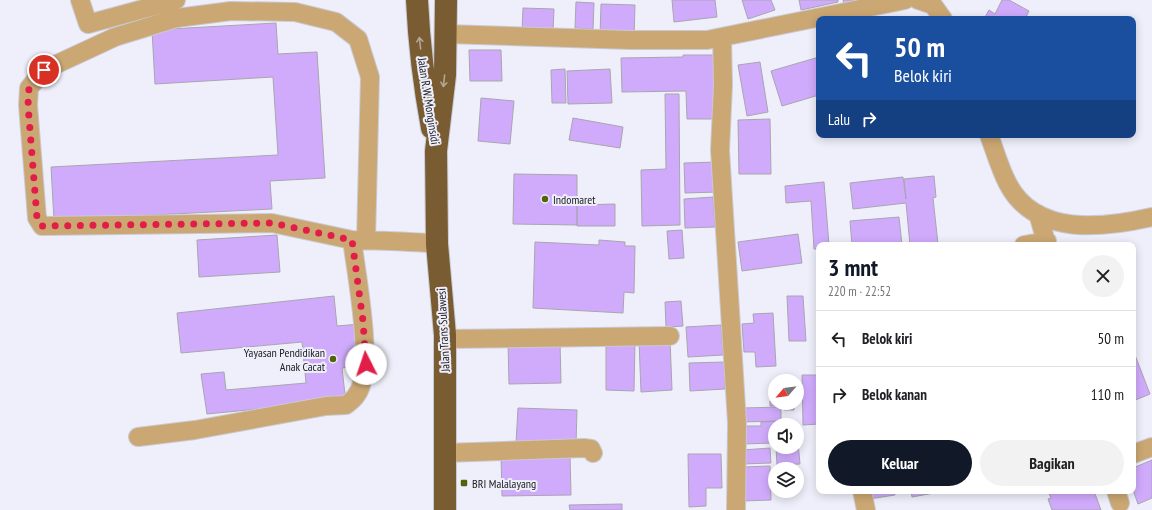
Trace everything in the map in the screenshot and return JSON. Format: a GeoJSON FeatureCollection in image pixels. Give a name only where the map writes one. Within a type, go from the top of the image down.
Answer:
{"type":"FeatureCollection","features":[{"type":"Feature","properties":{"kind":"highway","name":"Jalan R.W. Monginsidi"},"geometry":{"type":"LineString","coordinates":[[417,0],[419,36],[425,88],[436,151]]}},
{"type":"Feature","properties":{"kind":"highway","name":"Jalan R.W. Monginsidi"},"geometry":{"type":"LineString","coordinates":[[436,151],[445,75],[446,0]]}},
{"type":"Feature","properties":{"kind":"highway","name":"Jalan Trans Sulawesi"},"geometry":{"type":"LineString","coordinates":[[436,151],[437,244],[445,339],[446,510]]}},
{"type":"Feature","properties":{"kind":"street"},"geometry":{"type":"LineString","coordinates":[[80,0],[88,24],[176,0]]}},
{"type":"Feature","properties":{"kind":"street"},"geometry":{"type":"LineString","coordinates":[[841,16],[905,0]]}},
{"type":"Feature","properties":{"kind":"street"},"geometry":{"type":"LineString","coordinates":[[932,2],[941,16]]}},
{"type":"Feature","properties":{"kind":"street"},"geometry":{"type":"LineString","coordinates":[[138,437],[201,429],[326,406],[346,405],[358,394],[366,364],[359,240],[370,77],[358,39],[336,22],[295,12],[231,11],[176,18],[115,37],[44,70],[29,88],[28,105],[37,218],[42,226],[272,223],[359,240],[403,240],[437,244]]}},
{"type":"Feature","properties":{"kind":"street"},"geometry":{"type":"LineString","coordinates":[[446,34],[630,40],[690,40],[722,38],[801,20],[816,18]]}},
{"type":"Feature","properties":{"kind":"street"},"geometry":{"type":"LineString","coordinates":[[722,38],[723,84],[720,150],[725,252],[737,423],[736,510]]}},
{"type":"Feature","properties":{"kind":"street"},"geometry":{"type":"LineString","coordinates":[[991,138],[1007,184],[1025,206],[1038,214],[1057,221],[1097,226],[1118,224],[1152,217]]}},
{"type":"Feature","properties":{"kind":"street"},"geometry":{"type":"LineString","coordinates":[[1038,214],[1047,242]]}},
{"type":"Feature","properties":{"kind":"street"},"geometry":{"type":"LineString","coordinates":[[445,339],[670,336]]}},
{"type":"Feature","properties":{"kind":"street"},"geometry":{"type":"LineString","coordinates":[[1136,453],[1152,447]]}},
{"type":"Feature","properties":{"kind":"street"},"geometry":{"type":"LineString","coordinates":[[445,453],[584,448],[593,453]]}},
{"type":"Feature","properties":{"kind":"street"},"geometry":{"type":"LineString","coordinates":[[863,494],[866,510]]}},
{"type":"Feature","properties":{"kind":"building"},"geometry":{"type":"Polygon","coordinates":[[[672,0],[715,0],[717,17],[674,22],[672,0]]]}},
{"type":"Feature","properties":{"kind":"building"},"geometry":{"type":"Polygon","coordinates":[[[742,0],[771,0],[775,10],[748,19],[742,0]]]}},
{"type":"Feature","properties":{"kind":"building"},"geometry":{"type":"Polygon","coordinates":[[[799,0],[838,0],[838,2],[801,10],[799,0]]]}},
{"type":"Feature","properties":{"kind":"building"},"geometry":{"type":"Polygon","coordinates":[[[843,0],[860,0],[844,4],[843,0]]]}},
{"type":"Feature","properties":{"kind":"building"},"geometry":{"type":"Polygon","coordinates":[[[1002,0],[1009,0],[1029,11],[1026,16],[986,16],[989,10],[995,14],[1002,0]]]}},
{"type":"Feature","properties":{"kind":"building"},"geometry":{"type":"Polygon","coordinates":[[[576,2],[594,3],[593,29],[575,28],[576,2]]]}},
{"type":"Feature","properties":{"kind":"building"},"geometry":{"type":"Polygon","coordinates":[[[601,4],[635,5],[634,37],[600,36],[601,4]]]}},
{"type":"Feature","properties":{"kind":"building"},"geometry":{"type":"Polygon","coordinates":[[[523,8],[554,9],[553,32],[522,31],[523,8]]]}},
{"type":"Feature","properties":{"kind":"building"},"geometry":{"type":"Polygon","coordinates":[[[276,23],[278,54],[317,52],[325,178],[270,181],[272,209],[54,220],[51,167],[278,155],[273,77],[155,84],[152,30],[276,23]]]}},
{"type":"Feature","properties":{"kind":"building"},"geometry":{"type":"Polygon","coordinates":[[[469,50],[501,50],[502,81],[470,81],[469,50]]]}},
{"type":"Feature","properties":{"kind":"building"},"geometry":{"type":"Polygon","coordinates":[[[683,55],[715,55],[716,119],[687,119],[686,91],[622,92],[621,58],[683,57],[683,55]]]}},
{"type":"Feature","properties":{"kind":"building"},"geometry":{"type":"Polygon","coordinates":[[[816,58],[816,96],[782,106],[771,71],[816,58]]]}},
{"type":"Feature","properties":{"kind":"building"},"geometry":{"type":"Polygon","coordinates":[[[760,62],[768,112],[747,116],[738,65],[760,62]]]}},
{"type":"Feature","properties":{"kind":"building"},"geometry":{"type":"Polygon","coordinates":[[[565,69],[566,103],[552,103],[551,70],[565,69]]]}},
{"type":"Feature","properties":{"kind":"building"},"geometry":{"type":"Polygon","coordinates":[[[610,69],[612,103],[568,104],[567,71],[610,69]]]}},
{"type":"Feature","properties":{"kind":"building"},"geometry":{"type":"Polygon","coordinates":[[[665,94],[679,94],[680,225],[642,226],[641,170],[666,169],[665,94]]]}},
{"type":"Feature","properties":{"kind":"building"},"geometry":{"type":"Polygon","coordinates":[[[481,98],[514,101],[510,144],[478,141],[481,98]]]}},
{"type":"Feature","properties":{"kind":"building"},"geometry":{"type":"Polygon","coordinates":[[[573,118],[623,127],[620,148],[569,140],[573,118]]]}},
{"type":"Feature","properties":{"kind":"building"},"geometry":{"type":"Polygon","coordinates":[[[770,119],[771,174],[739,174],[738,120],[770,119]]]}},
{"type":"Feature","properties":{"kind":"building"},"geometry":{"type":"Polygon","coordinates":[[[717,162],[718,192],[685,193],[684,163],[717,162]]]}},
{"type":"Feature","properties":{"kind":"building","name":"Indomaret"},"geometry":{"type":"Polygon","coordinates":[[[514,174],[577,175],[577,225],[513,224],[514,174]]]}},
{"type":"Feature","properties":{"kind":"building"},"geometry":{"type":"Polygon","coordinates":[[[934,176],[936,197],[933,198],[938,242],[910,242],[906,203],[853,209],[850,183],[903,177],[906,199],[904,179],[934,176]]]}},
{"type":"Feature","properties":{"kind":"building"},"geometry":{"type":"Polygon","coordinates":[[[824,182],[829,242],[816,242],[816,249],[814,249],[811,201],[786,203],[785,186],[824,182]]]}},
{"type":"Feature","properties":{"kind":"building"},"geometry":{"type":"Polygon","coordinates":[[[713,197],[715,227],[685,228],[684,199],[713,197]]]}},
{"type":"Feature","properties":{"kind":"building"},"geometry":{"type":"Polygon","coordinates":[[[615,204],[615,226],[577,226],[577,205],[615,204]]]}},
{"type":"Feature","properties":{"kind":"building"},"geometry":{"type":"Polygon","coordinates":[[[899,217],[902,242],[852,242],[850,221],[899,217]]]}},
{"type":"Feature","properties":{"kind":"building"},"geometry":{"type":"Polygon","coordinates":[[[682,230],[684,258],[669,259],[667,231],[682,230]]]}},
{"type":"Feature","properties":{"kind":"building"},"geometry":{"type":"Polygon","coordinates":[[[798,234],[802,263],[742,271],[738,242],[798,234]]]}},
{"type":"Feature","properties":{"kind":"building"},"geometry":{"type":"Polygon","coordinates":[[[277,235],[280,272],[199,277],[197,240],[277,235]]]}},
{"type":"Feature","properties":{"kind":"building"},"geometry":{"type":"Polygon","coordinates":[[[599,240],[625,242],[625,246],[635,246],[634,293],[624,292],[623,313],[533,308],[535,242],[599,245],[599,240]]]}},
{"type":"Feature","properties":{"kind":"building","name":"Yayasan Pendidikan Anak Cacat"},"geometry":{"type":"Polygon","coordinates":[[[334,296],[337,326],[360,324],[364,365],[342,368],[346,403],[309,404],[207,414],[201,374],[224,372],[226,390],[306,383],[302,342],[181,353],[177,313],[334,296]]]}},
{"type":"Feature","properties":{"kind":"building"},"geometry":{"type":"Polygon","coordinates":[[[787,296],[803,296],[806,341],[789,341],[787,296]]]}},
{"type":"Feature","properties":{"kind":"building"},"geometry":{"type":"Polygon","coordinates":[[[681,301],[683,326],[666,327],[665,302],[681,301]]]}},
{"type":"Feature","properties":{"kind":"building"},"geometry":{"type":"Polygon","coordinates":[[[773,313],[776,366],[756,367],[755,352],[744,352],[742,324],[754,323],[753,314],[773,313]]]}},
{"type":"Feature","properties":{"kind":"building"},"geometry":{"type":"Polygon","coordinates":[[[721,325],[723,355],[688,357],[686,327],[721,325]]]}},
{"type":"Feature","properties":{"kind":"building"},"geometry":{"type":"Polygon","coordinates":[[[670,339],[672,390],[641,392],[639,341],[670,339]]]}},
{"type":"Feature","properties":{"kind":"building"},"geometry":{"type":"Polygon","coordinates":[[[606,340],[635,341],[634,391],[606,390],[606,340]]]}},
{"type":"Feature","properties":{"kind":"building"},"geometry":{"type":"Polygon","coordinates":[[[560,342],[561,383],[509,384],[508,343],[560,342]]]}},
{"type":"Feature","properties":{"kind":"building"},"geometry":{"type":"Polygon","coordinates":[[[1136,358],[1150,394],[1136,400],[1136,358]]]}},
{"type":"Feature","properties":{"kind":"building"},"geometry":{"type":"Polygon","coordinates":[[[724,362],[725,389],[690,391],[689,363],[724,362]]]}},
{"type":"Feature","properties":{"kind":"building"},"geometry":{"type":"Polygon","coordinates":[[[804,375],[816,375],[816,424],[804,425],[803,410],[804,410],[804,375]]]}},
{"type":"Feature","properties":{"kind":"building"},"geometry":{"type":"Polygon","coordinates":[[[768,407],[768,410],[781,410],[781,418],[768,418],[768,421],[742,422],[742,408],[768,407]]]}},
{"type":"Feature","properties":{"kind":"building"},"geometry":{"type":"Polygon","coordinates":[[[518,408],[577,410],[576,445],[516,443],[518,408]]]}},
{"type":"Feature","properties":{"kind":"building"},"geometry":{"type":"Polygon","coordinates":[[[761,422],[768,422],[768,443],[743,444],[743,426],[761,426],[761,422]]]}},
{"type":"Feature","properties":{"kind":"building"},"geometry":{"type":"Polygon","coordinates":[[[768,448],[768,454],[770,454],[771,462],[743,464],[742,450],[768,448]]]}},
{"type":"Feature","properties":{"kind":"building"},"geometry":{"type":"Polygon","coordinates":[[[688,454],[721,454],[722,488],[706,488],[706,506],[689,507],[688,454]]]}},
{"type":"Feature","properties":{"kind":"building"},"geometry":{"type":"Polygon","coordinates":[[[776,454],[799,454],[800,462],[777,462],[776,454]]]}},
{"type":"Feature","properties":{"kind":"building"},"geometry":{"type":"Polygon","coordinates":[[[570,455],[571,495],[502,496],[501,456],[570,455]]]}},
{"type":"Feature","properties":{"kind":"building"},"geometry":{"type":"Polygon","coordinates":[[[1152,460],[1152,498],[1138,504],[1134,494],[1136,494],[1136,467],[1152,460]]]}},
{"type":"Feature","properties":{"kind":"building"},"geometry":{"type":"Polygon","coordinates":[[[768,466],[768,498],[771,498],[771,500],[743,501],[742,467],[768,466]]]}},
{"type":"Feature","properties":{"kind":"building"},"geometry":{"type":"Polygon","coordinates":[[[868,494],[895,495],[869,499],[868,494]]]}},
{"type":"Feature","properties":{"kind":"building"},"geometry":{"type":"Polygon","coordinates":[[[912,494],[928,494],[912,497],[912,494]]]}},
{"type":"Feature","properties":{"kind":"building"},"geometry":{"type":"Polygon","coordinates":[[[1049,494],[1095,494],[1101,510],[1052,510],[1048,499],[1051,498],[1049,494]]]}},
{"type":"Feature","properties":{"kind":"building"},"geometry":{"type":"Polygon","coordinates":[[[622,504],[622,510],[570,510],[569,505],[622,504]]]}},
{"type":"Feature","properties":{"kind":"place","name":"Indomaret"},"geometry":{"type":"Point","coordinates":[545,199]}},
{"type":"Feature","properties":{"kind":"place","name":"Yayasan Pendidikan Anak Cacat"},"geometry":{"type":"Point","coordinates":[333,359]}},
{"type":"Feature","properties":{"kind":"place","name":"BRI Malalayang"},"geometry":{"type":"Point","coordinates":[464,483]}},
{"type":"Feature","properties":{"kind":"route"},"geometry":{"type":"LineString","coordinates":[[44,70],[29,88],[28,105],[37,218],[42,226],[272,223],[352,240],[363,321],[366,364]]}}]}
